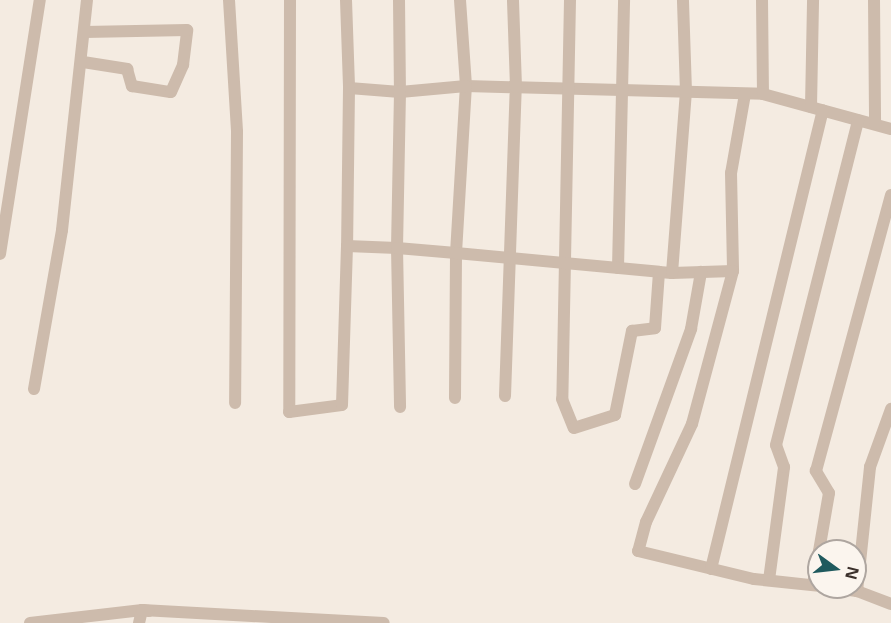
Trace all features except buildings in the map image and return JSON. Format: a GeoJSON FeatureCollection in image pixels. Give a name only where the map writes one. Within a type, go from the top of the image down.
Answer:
{"type":"FeatureCollection","features":[{"type":"Feature","properties":{"kind":"street"},"geometry":{"type":"LineString","coordinates":[[0,254],[6,190],[39,0]]}},
{"type":"Feature","properties":{"kind":"street"},"geometry":{"type":"LineString","coordinates":[[34,390],[83,62],[87,0]]}},
{"type":"Feature","properties":{"kind":"street"},"geometry":{"type":"LineString","coordinates":[[229,0],[237,132],[235,403]]}},
{"type":"Feature","properties":{"kind":"street"},"geometry":{"type":"LineString","coordinates":[[290,0],[289,412],[342,405],[347,246],[346,0]]}},
{"type":"Feature","properties":{"kind":"street"},"geometry":{"type":"LineString","coordinates":[[399,0],[400,407]]}},
{"type":"Feature","properties":{"kind":"street"},"geometry":{"type":"LineString","coordinates":[[455,398],[456,253],[466,86],[460,0]]}},
{"type":"Feature","properties":{"kind":"street"},"geometry":{"type":"LineString","coordinates":[[505,396],[512,258],[516,87],[513,0]]}},
{"type":"Feature","properties":{"kind":"street"},"geometry":{"type":"LineString","coordinates":[[570,0],[571,89],[563,263],[562,399],[574,428],[615,415],[632,331],[655,328],[659,272]]}},
{"type":"Feature","properties":{"kind":"street"},"geometry":{"type":"LineString","coordinates":[[618,268],[624,90],[624,0]]}},
{"type":"Feature","properties":{"kind":"street"},"geometry":{"type":"LineString","coordinates":[[672,273],[686,92],[683,0]]}},
{"type":"Feature","properties":{"kind":"street"},"geometry":{"type":"LineString","coordinates":[[762,0],[763,94]]}},
{"type":"Feature","properties":{"kind":"street"},"geometry":{"type":"LineString","coordinates":[[711,568],[817,109],[813,0]]}},
{"type":"Feature","properties":{"kind":"street"},"geometry":{"type":"LineString","coordinates":[[874,0],[874,124]]}},
{"type":"Feature","properties":{"kind":"street"},"geometry":{"type":"LineString","coordinates":[[83,62],[127,69],[132,86],[171,92],[183,65],[187,30],[85,32]]}},
{"type":"Feature","properties":{"kind":"street"},"geometry":{"type":"LineString","coordinates":[[348,88],[400,92],[466,86],[763,94],[891,129]]}},
{"type":"Feature","properties":{"kind":"street"},"geometry":{"type":"LineString","coordinates":[[745,94],[731,173],[734,271],[692,424],[646,522],[638,551],[769,580],[807,585]]}},
{"type":"Feature","properties":{"kind":"street"},"geometry":{"type":"LineString","coordinates":[[769,580],[784,467],[776,445],[858,120]]}},
{"type":"Feature","properties":{"kind":"street"},"geometry":{"type":"LineString","coordinates":[[821,539],[829,493],[816,471],[891,195]]}},
{"type":"Feature","properties":{"kind":"street"},"geometry":{"type":"LineString","coordinates":[[347,246],[398,248],[672,273],[734,271]]}},
{"type":"Feature","properties":{"kind":"street"},"geometry":{"type":"LineString","coordinates":[[635,484],[691,329],[701,272]]}},
{"type":"Feature","properties":{"kind":"street"},"geometry":{"type":"LineString","coordinates":[[862,539],[870,467],[891,409]]}},
{"type":"Feature","properties":{"kind":"street"},"geometry":{"type":"LineString","coordinates":[[867,595],[891,604]]}},
{"type":"Feature","properties":{"kind":"street"},"geometry":{"type":"LineString","coordinates":[[30,623],[140,617],[384,623]]}},
{"type":"Feature","properties":{"kind":"street"},"geometry":{"type":"LineString","coordinates":[[140,617],[375,623]]}}]}
